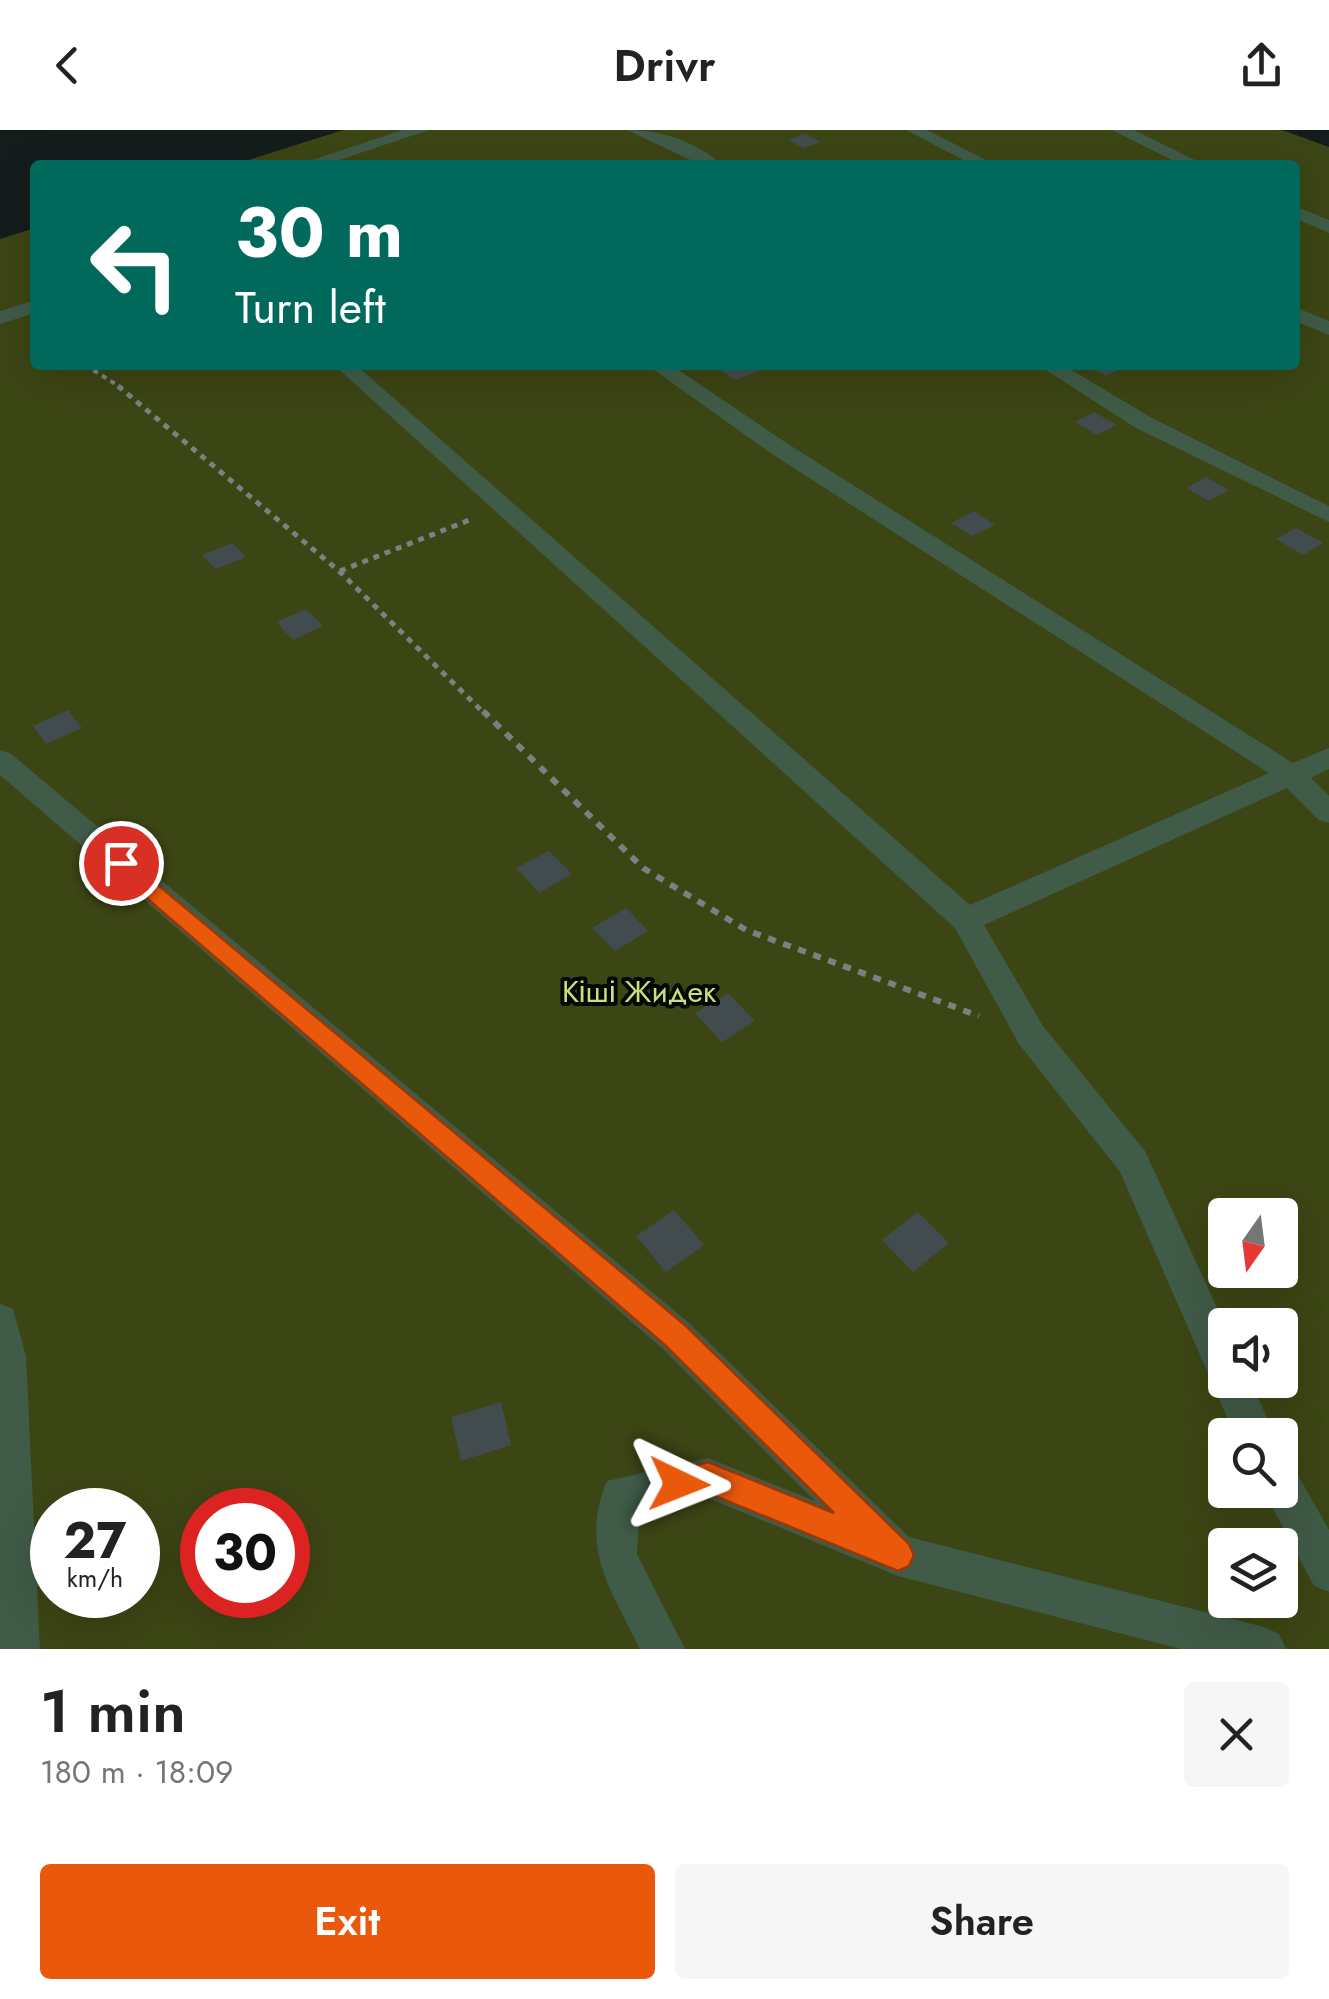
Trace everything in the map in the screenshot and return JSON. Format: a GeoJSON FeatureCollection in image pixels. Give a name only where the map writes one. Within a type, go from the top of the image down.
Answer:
{"type":"FeatureCollection","features":[{"type":"Feature","properties":{"kind":"street"},"geometry":{"type":"LineString","coordinates":[[320,160],[421,130]]}},
{"type":"Feature","properties":{"kind":"street"},"geometry":{"type":"LineString","coordinates":[[635,130],[680,145],[705,160]]}},
{"type":"Feature","properties":{"kind":"street"},"geometry":{"type":"LineString","coordinates":[[914,130],[977,160]]}},
{"type":"Feature","properties":{"kind":"street"},"geometry":{"type":"LineString","coordinates":[[1120,130],[1185,160]]}},
{"type":"Feature","properties":{"kind":"street"},"geometry":{"type":"LineString","coordinates":[[361,146],[377,160]]}},
{"type":"Feature","properties":{"kind":"street"},"geometry":{"type":"LineString","coordinates":[[1300,213],[1329,227]]}},
{"type":"Feature","properties":{"kind":"street"},"geometry":{"type":"LineString","coordinates":[[0,318],[30,308]]}},
{"type":"Feature","properties":{"kind":"street"},"geometry":{"type":"LineString","coordinates":[[1300,315],[1329,329]]}},
{"type":"Feature","properties":{"kind":"street"},"geometry":{"type":"LineString","coordinates":[[350,370],[966,920],[1032,1035],[1134,1162],[1208,1330]]}},
{"type":"Feature","properties":{"kind":"street"},"geometry":{"type":"LineString","coordinates":[[665,370],[1289,773],[1329,813]]}},
{"type":"Feature","properties":{"kind":"street"},"geometry":{"type":"LineString","coordinates":[[1056,370],[1144,422],[1329,515]]}},
{"type":"Feature","properties":{"kind":"street"},"geometry":{"type":"LineString","coordinates":[[966,920],[1329,758]]}},
{"type":"Feature","properties":{"kind":"street"},"geometry":{"type":"LineString","coordinates":[[0,760],[676,1336],[898,1555]]}},
{"type":"Feature","properties":{"kind":"street"},"geometry":{"type":"LineString","coordinates":[[0,1322],[7,1356],[18,1649]]}},
{"type":"Feature","properties":{"kind":"street"},"geometry":{"type":"LineString","coordinates":[[662,1649],[616,1557],[621,1495],[708,1478],[898,1555],[1264,1649]]}},
{"type":"Feature","properties":{"kind":"street"},"geometry":{"type":"LineString","coordinates":[[1294,1508],[1329,1572]]}},
{"type":"Feature","properties":{"kind":"path"},"geometry":{"type":"LineString","coordinates":[[94,370],[131,394],[339,571],[643,868],[746,930],[1032,1035]]}},
{"type":"Feature","properties":{"kind":"path"},"geometry":{"type":"LineString","coordinates":[[339,571],[502,507]]}},
{"type":"Feature","properties":{"kind":"green space","name":"Кіші Жидек"},"geometry":{"type":"Polygon","coordinates":[[[343,130],[1282,130],[1329,147],[1329,1649],[0,1649],[0,239],[30,230],[30,370],[1300,370],[1300,160],[249,160],[343,130]]]}},
{"type":"Feature","properties":{"kind":"building"},"geometry":{"type":"Polygon","coordinates":[[[805,134],[821,142],[804,148],[788,140],[805,134]]]}},
{"type":"Feature","properties":{"kind":"building"},"geometry":{"type":"Polygon","coordinates":[[[720,370],[758,371],[736,380],[720,370]]]}},
{"type":"Feature","properties":{"kind":"building"},"geometry":{"type":"Polygon","coordinates":[[[1096,370],[1118,370],[1106,376],[1096,370]]]}},
{"type":"Feature","properties":{"kind":"building"},"geometry":{"type":"Polygon","coordinates":[[[1094,412],[1117,425],[1097,435],[1075,422],[1094,412]]]}},
{"type":"Feature","properties":{"kind":"building"},"geometry":{"type":"Polygon","coordinates":[[[1206,477],[1229,490],[1209,501],[1186,488],[1206,477]]]}},
{"type":"Feature","properties":{"kind":"building"},"geometry":{"type":"Polygon","coordinates":[[[974,511],[995,525],[972,536],[951,523],[974,511]]]}},
{"type":"Feature","properties":{"kind":"building"},"geometry":{"type":"Polygon","coordinates":[[[1296,528],[1323,543],[1303,555],[1276,539],[1296,528]]]}},
{"type":"Feature","properties":{"kind":"building"},"geometry":{"type":"Polygon","coordinates":[[[232,543],[246,557],[216,569],[202,555],[232,543]]]}},
{"type":"Feature","properties":{"kind":"building"},"geometry":{"type":"Polygon","coordinates":[[[306,609],[323,626],[293,640],[276,622],[306,609]]]}},
{"type":"Feature","properties":{"kind":"building"},"geometry":{"type":"Polygon","coordinates":[[[68,710],[82,728],[46,744],[33,726],[68,710]]]}},
{"type":"Feature","properties":{"kind":"building"},"geometry":{"type":"Polygon","coordinates":[[[549,851],[572,874],[539,893],[516,868],[549,851]]]}},
{"type":"Feature","properties":{"kind":"building"},"geometry":{"type":"Polygon","coordinates":[[[626,908],[648,931],[615,951],[592,928],[626,908]]]}},
{"type":"Feature","properties":{"kind":"building"},"geometry":{"type":"Polygon","coordinates":[[[728,993],[755,1021],[722,1042],[695,1013],[728,993]]]}},
{"type":"Feature","properties":{"kind":"building"},"geometry":{"type":"Polygon","coordinates":[[[674,1210],[704,1245],[666,1272],[636,1236],[674,1210]]]}},
{"type":"Feature","properties":{"kind":"building"},"geometry":{"type":"Polygon","coordinates":[[[918,1212],[949,1243],[913,1272],[882,1240],[918,1212]]]}},
{"type":"Feature","properties":{"kind":"building"},"geometry":{"type":"Polygon","coordinates":[[[501,1402],[511,1445],[461,1461],[451,1417],[501,1402]]]}},
{"type":"Feature","properties":{"kind":"route"},"geometry":{"type":"LineString","coordinates":[[121,863],[676,1336],[898,1555],[708,1478],[679,1484]]}}]}
